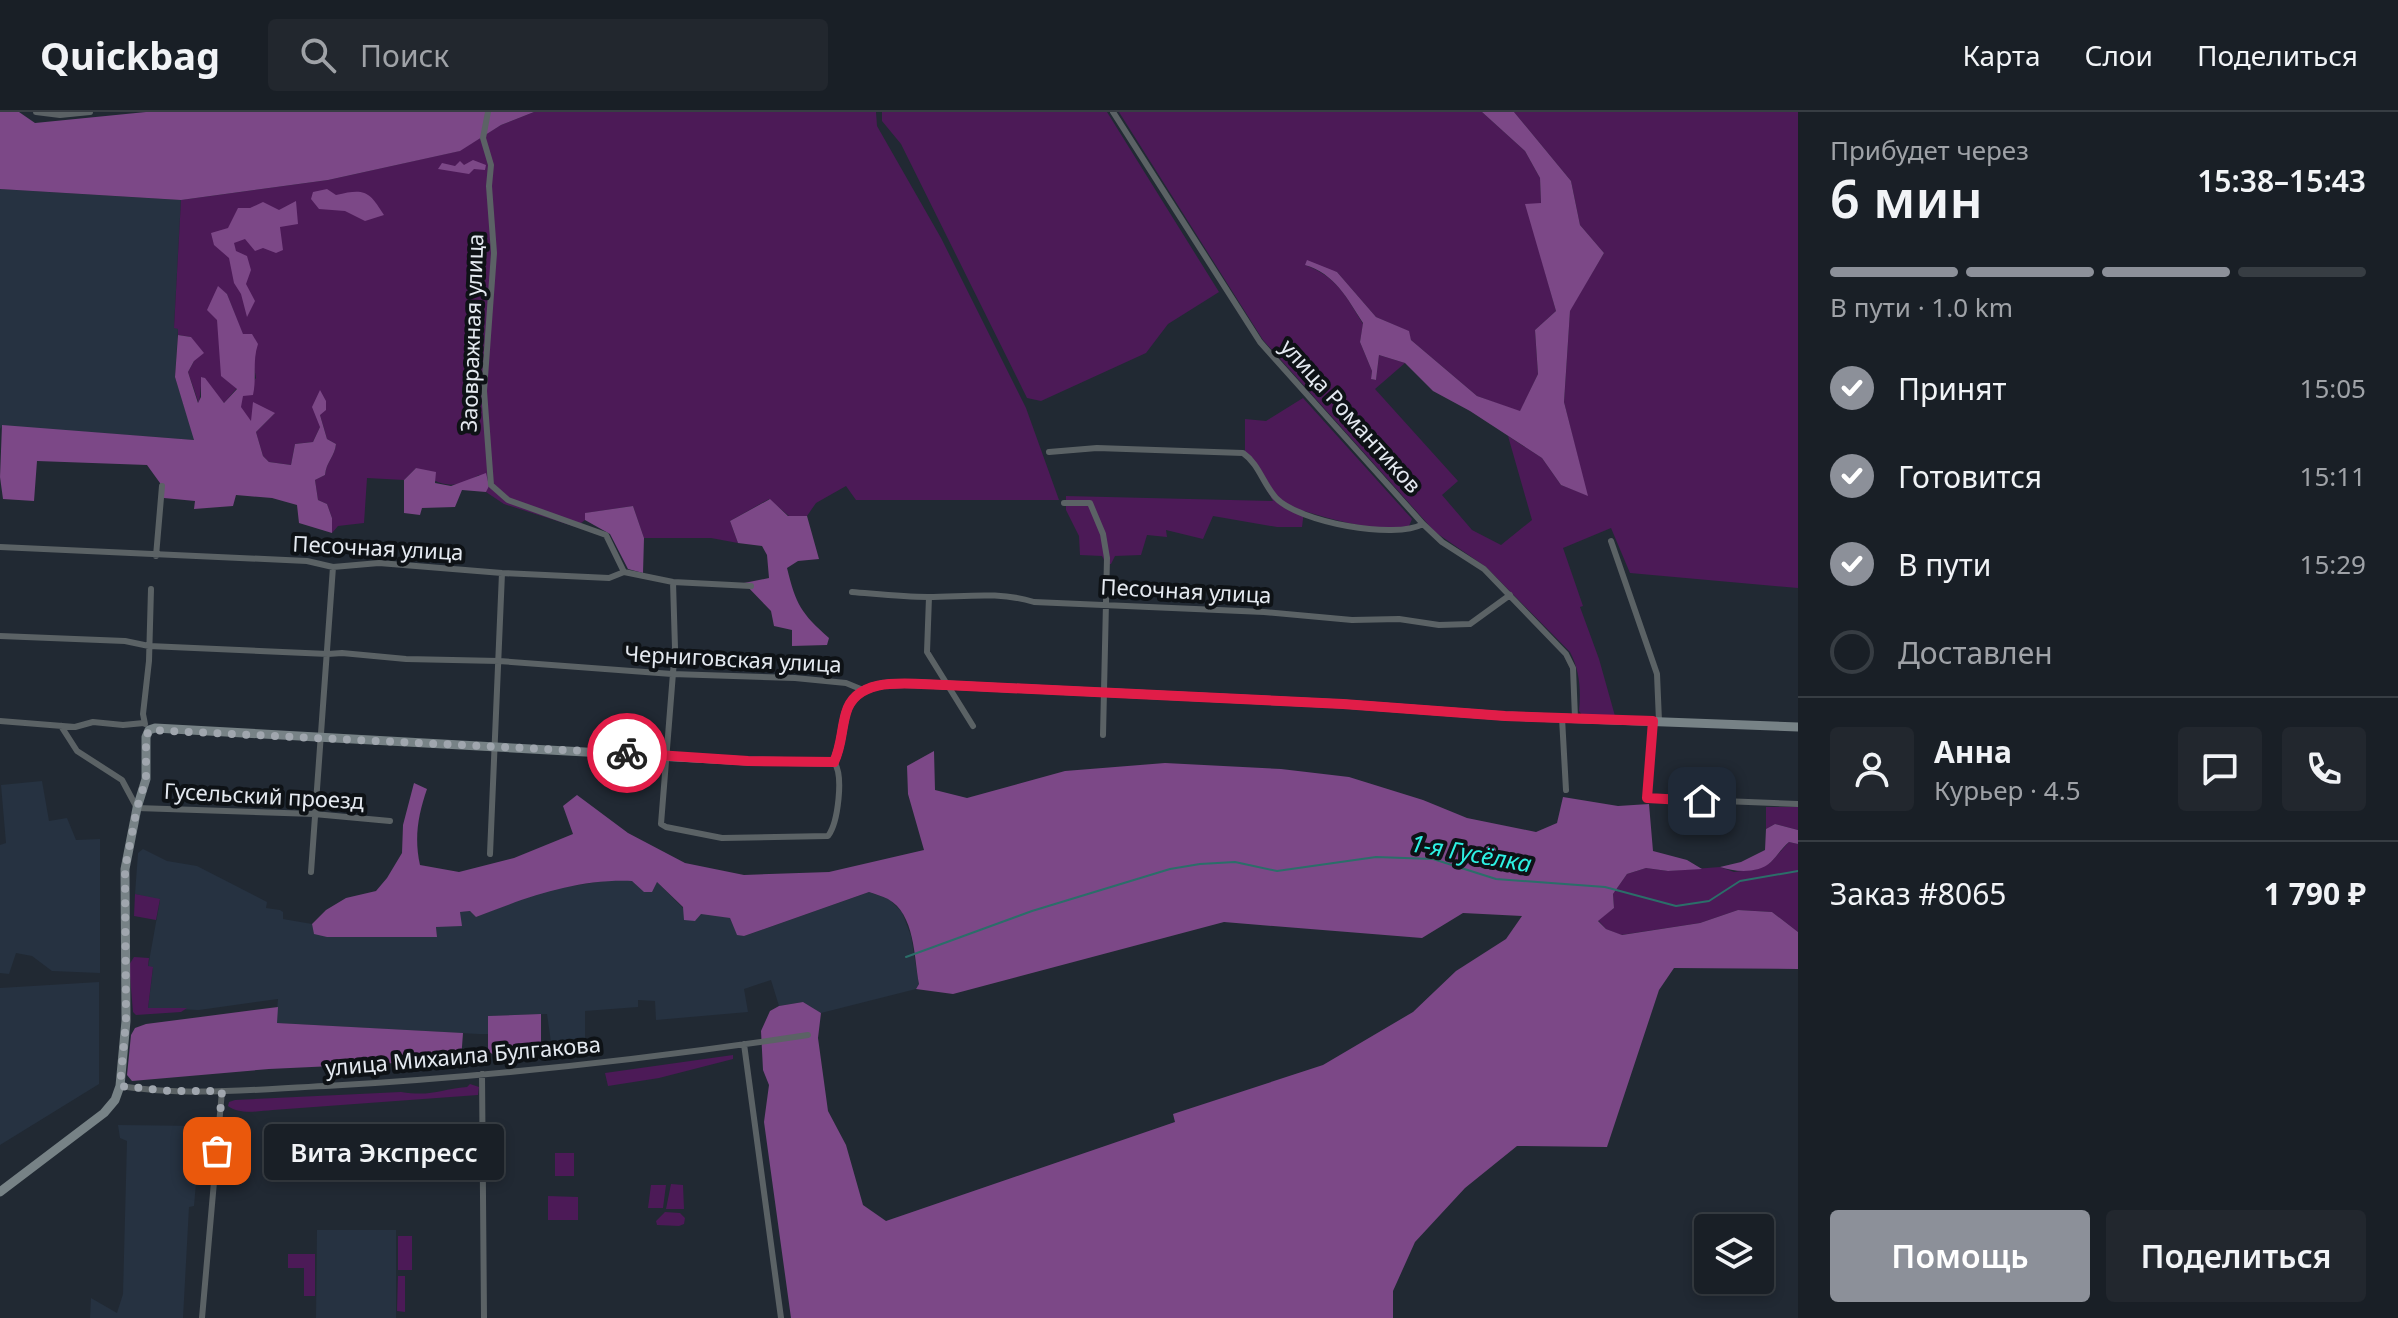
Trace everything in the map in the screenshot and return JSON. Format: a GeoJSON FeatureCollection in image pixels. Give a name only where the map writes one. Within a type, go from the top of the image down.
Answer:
{"type":"FeatureCollection","features":[{"type":"Feature","properties":{"kind":"street"},"geometry":{"type":"LineString","coordinates":[[36,112],[60,115],[90,112]]}},
{"type":"Feature","properties":{"kind":"street","name":"Заовражная улица"},"geometry":{"type":"LineString","coordinates":[[488,112],[483,138],[491,165],[489,186],[494,253],[484,391],[491,485],[508,500],[606,535],[624,572]]}},
{"type":"Feature","properties":{"kind":"street","name":"улица Романтиков"},"geometry":{"type":"LineString","coordinates":[[1113,112],[1260,342],[1423,524],[1442,542],[1484,569],[1570,660],[1575,685],[1575,718]]}},
{"type":"Feature","properties":{"kind":"street"},"geometry":{"type":"LineString","coordinates":[[1049,452],[1097,448],[1243,453],[1251,459],[1276,498],[1295,511],[1360,527],[1415,529],[1423,524]]}},
{"type":"Feature","properties":{"kind":"street"},"geometry":{"type":"LineString","coordinates":[[156,556],[162,486]]}},
{"type":"Feature","properties":{"kind":"street"},"geometry":{"type":"LineString","coordinates":[[1064,503],[1090,503],[1103,534],[1107,558],[1103,735]]}},
{"type":"Feature","properties":{"kind":"street"},"geometry":{"type":"LineString","coordinates":[[1611,541],[1657,674],[1656,721],[1647,798],[1798,804]]}},
{"type":"Feature","properties":{"kind":"street","name":"Песочная улица"},"geometry":{"type":"LineString","coordinates":[[0,547],[307,561],[333,567],[379,563],[609,578],[624,572],[673,582],[751,586]]}},
{"type":"Feature","properties":{"kind":"street"},"geometry":{"type":"LineString","coordinates":[[311,872],[333,567]]}},
{"type":"Feature","properties":{"kind":"street"},"geometry":{"type":"LineString","coordinates":[[490,854],[502,573]]}},
{"type":"Feature","properties":{"kind":"street"},"geometry":{"type":"LineString","coordinates":[[673,582],[675,648],[661,824],[722,838],[828,836],[833,831],[839,799],[838,767],[834,762]]}},
{"type":"Feature","properties":{"kind":"street"},"geometry":{"type":"LineString","coordinates":[[0,1192],[104,1113],[115,1100],[120,1086],[126,1021],[125,869],[146,779],[144,700],[151,589]]}},
{"type":"Feature","properties":{"kind":"street","name":"Песочная улица"},"geometry":{"type":"LineString","coordinates":[[852,592],[929,597],[1013,595],[1034,602],[1264,612],[1352,620],[1399,619],[1439,625],[1470,624],[1510,595]]}},
{"type":"Feature","properties":{"kind":"street"},"geometry":{"type":"LineString","coordinates":[[929,597],[927,652],[973,726]]}},
{"type":"Feature","properties":{"kind":"street","name":"Черниговская улица"},"geometry":{"type":"LineString","coordinates":[[0,636],[406,659],[499,661],[672,674],[795,678],[846,683],[863,690],[883,685],[946,685],[1343,704],[1470,714],[1798,727]]}},
{"type":"Feature","properties":{"kind":"street"},"geometry":{"type":"LineString","coordinates":[[834,762],[841,747],[846,711],[863,690]]}},
{"type":"Feature","properties":{"kind":"street"},"geometry":{"type":"LineString","coordinates":[[1562,718],[1566,790]]}},
{"type":"Feature","properties":{"kind":"street"},"geometry":{"type":"LineString","coordinates":[[0,721],[75,727],[93,722],[748,761],[834,762]]}},
{"type":"Feature","properties":{"kind":"street"},"geometry":{"type":"LineString","coordinates":[[61,726],[77,751],[122,780],[137,808]]}},
{"type":"Feature","properties":{"kind":"street","name":"Гусельский проезд"},"geometry":{"type":"LineString","coordinates":[[137,808],[314,814],[390,821]]}},
{"type":"Feature","properties":{"kind":"street","name":"улица Михаила Булгакова"},"geometry":{"type":"LineString","coordinates":[[120,1086],[170,1091],[222,1091],[407,1081],[581,1066],[808,1035]]}},
{"type":"Feature","properties":{"kind":"street"},"geometry":{"type":"LineString","coordinates":[[744,1044],[781,1318]]}},
{"type":"Feature","properties":{"kind":"street"},"geometry":{"type":"LineString","coordinates":[[482,1074],[484,1318]]}},
{"type":"Feature","properties":{"kind":"street"},"geometry":{"type":"LineString","coordinates":[[202,1318],[222,1091]]}},
{"type":"Feature","properties":{"kind":"shaded area"},"geometry":{"type":"Polygon","coordinates":[[[0,112],[19,112],[35,123],[146,112],[534,112],[501,125],[460,151],[328,180],[181,200],[0,189],[0,112]]]}},
{"type":"Feature","properties":{"kind":"shaded area"},"geometry":{"type":"Polygon","coordinates":[[[534,112],[876,112],[877,126],[941,238],[1026,408],[1059,500],[856,500],[846,486],[816,503],[807,516],[789,516],[769,499],[730,521],[738,543],[711,538],[644,538],[633,506],[586,513],[585,520],[576,527],[504,504],[486,492],[489,485],[479,475],[453,485],[432,479],[416,468],[404,480],[367,478],[364,523],[338,526],[332,533],[332,518],[327,504],[318,500],[315,480],[325,475],[336,444],[327,439],[320,415],[320,427],[313,442],[295,444],[291,465],[269,462],[263,456],[256,432],[274,414],[251,422],[240,407],[242,396],[256,378],[253,361],[227,294],[218,287],[220,339],[237,388],[224,403],[202,377],[199,404],[188,372],[194,361],[191,337],[178,335],[178,329],[174,328],[181,200],[328,180],[459,151],[501,125],[534,112]]]}},
{"type":"Feature","properties":{"kind":"shaded area"},"geometry":{"type":"Polygon","coordinates":[[[882,112],[1107,112],[1219,292],[1168,324],[1146,353],[1041,401],[1027,398],[901,144],[882,121],[882,112]]]}},
{"type":"Feature","properties":{"kind":"shaded area"},"geometry":{"type":"Polygon","coordinates":[[[1119,112],[1482,112],[1525,151],[1540,178],[1541,204],[1526,204],[1556,311],[1535,330],[1538,374],[1520,412],[1477,396],[1411,340],[1408,331],[1376,317],[1337,272],[1305,265],[1333,282],[1346,296],[1363,324],[1360,342],[1372,371],[1371,379],[1376,380],[1379,355],[1405,363],[1375,389],[1458,481],[1442,495],[1472,530],[1501,545],[1532,520],[1508,436],[1542,458],[1561,485],[1587,495],[1564,402],[1570,310],[1604,253],[1580,225],[1571,181],[1514,112],[1798,112],[1798,588],[1630,573],[1611,528],[1563,548],[1615,716],[1583,716],[1579,711],[1578,674],[1570,652],[1486,567],[1435,532],[1263,340],[1119,112]]]}},
{"type":"Feature","properties":{"kind":"shaded area"},"geometry":{"type":"Polygon","coordinates":[[[1482,112],[1514,112],[1571,181],[1580,225],[1604,253],[1570,311],[1564,402],[1588,496],[1561,485],[1542,458],[1433,391],[1405,363],[1379,355],[1376,380],[1371,379],[1372,371],[1360,342],[1363,323],[1332,281],[1305,265],[1307,260],[1337,272],[1376,317],[1409,331],[1411,340],[1477,396],[1520,411],[1538,374],[1535,330],[1556,311],[1525,204],[1541,203],[1540,178],[1525,151],[1482,112]]]}},
{"type":"Feature","properties":{"kind":"shaded area"},"geometry":{"type":"Polygon","coordinates":[[[473,160],[486,165],[485,170],[474,169],[469,174],[438,169],[442,163],[455,166],[460,161],[464,165],[473,160]]]}},
{"type":"Feature","properties":{"kind":"shaded area"},"geometry":{"type":"Polygon","coordinates":[[[0,189],[181,200],[174,327],[178,329],[175,377],[195,440],[2,426],[0,429],[0,189]]]}},
{"type":"Feature","properties":{"kind":"shaded area"},"geometry":{"type":"Polygon","coordinates":[[[327,189],[336,195],[365,193],[384,215],[365,221],[345,211],[319,209],[311,199],[313,192],[327,189]]]}},
{"type":"Feature","properties":{"kind":"shaded area"},"geometry":{"type":"Polygon","coordinates":[[[296,201],[298,224],[280,227],[283,250],[276,253],[263,248],[255,251],[245,239],[234,243],[236,251],[247,256],[251,270],[246,284],[255,301],[247,317],[241,294],[234,283],[229,258],[214,245],[211,233],[228,228],[238,208],[250,208],[263,202],[279,210],[296,201]]]}},
{"type":"Feature","properties":{"kind":"shaded area"},"geometry":{"type":"Polygon","coordinates":[[[218,286],[227,294],[243,334],[252,334],[258,344],[253,395],[243,396],[241,407],[251,421],[253,402],[275,413],[256,432],[263,456],[269,462],[291,465],[295,444],[313,442],[320,427],[312,407],[320,390],[326,401],[326,410],[320,415],[327,439],[336,444],[325,475],[315,480],[318,500],[327,504],[332,518],[332,533],[299,523],[297,505],[272,498],[236,495],[233,506],[194,509],[195,501],[164,498],[160,483],[147,465],[37,461],[34,501],[3,499],[0,477],[2,425],[194,440],[175,377],[178,335],[191,337],[204,353],[194,361],[188,372],[198,403],[201,377],[224,403],[237,389],[221,376],[217,320],[207,310],[218,286]]]}},
{"type":"Feature","properties":{"kind":"shaded area"},"geometry":{"type":"Polygon","coordinates":[[[1303,398],[1412,519],[1409,526],[1369,527],[1304,511],[1302,527],[1277,527],[1213,516],[1203,539],[1166,530],[1167,537],[1147,535],[1141,555],[1115,556],[1111,564],[1106,564],[1102,556],[1080,555],[1079,536],[1066,510],[1066,496],[1273,501],[1245,452],[1245,419],[1266,421],[1303,398]]]}},
{"type":"Feature","properties":{"kind":"shaded area"},"geometry":{"type":"Polygon","coordinates":[[[416,468],[436,472],[435,483],[451,486],[486,473],[489,486],[486,492],[462,490],[455,507],[422,508],[420,515],[404,513],[404,480],[416,468]]]}},
{"type":"Feature","properties":{"kind":"shaded area"},"geometry":{"type":"Polygon","coordinates":[[[770,499],[788,516],[807,516],[819,559],[798,561],[787,568],[797,600],[806,615],[829,638],[827,645],[792,646],[792,630],[774,626],[771,611],[744,583],[769,578],[767,555],[762,546],[738,543],[730,521],[770,499]]]}},
{"type":"Feature","properties":{"kind":"shaded area"},"geometry":{"type":"Polygon","coordinates":[[[633,506],[644,538],[643,573],[628,569],[610,534],[585,520],[585,513],[633,506]]]}},
{"type":"Feature","properties":{"kind":"shaded area"},"geometry":{"type":"Polygon","coordinates":[[[934,751],[935,790],[967,798],[1065,771],[1165,763],[1281,769],[1349,777],[1423,800],[1467,818],[1536,832],[1557,823],[1563,797],[1618,806],[1649,804],[1653,851],[1687,860],[1702,869],[1668,871],[1646,868],[1627,874],[1613,894],[1614,908],[1598,921],[1606,929],[1622,935],[1700,923],[1738,910],[1772,912],[1798,932],[1798,969],[1674,968],[1659,990],[1607,1147],[1517,1146],[1465,1188],[1415,1242],[1393,1291],[1393,1318],[791,1318],[764,1122],[769,1085],[763,1070],[761,1031],[770,1011],[779,1006],[803,1002],[821,1013],[818,1038],[828,1111],[846,1145],[863,1205],[886,1221],[1175,1122],[1173,1114],[1323,1065],[1413,1012],[1456,971],[1506,939],[1522,916],[1463,913],[1422,938],[1224,922],[953,994],[916,989],[919,984],[914,949],[904,915],[888,899],[869,892],[744,936],[737,935],[730,918],[701,914],[695,921],[684,920],[683,907],[657,882],[652,892],[644,892],[632,881],[571,886],[476,917],[470,911],[460,912],[462,926],[436,927],[437,937],[327,937],[314,934],[312,924],[326,910],[346,898],[376,891],[387,878],[402,853],[403,825],[414,783],[427,789],[418,827],[420,865],[459,872],[514,858],[573,834],[563,806],[577,795],[628,833],[685,863],[744,875],[829,872],[924,850],[908,794],[907,766],[934,751]]]}},
{"type":"Feature","properties":{"kind":"shaded area"},"geometry":{"type":"Polygon","coordinates":[[[42,781],[49,821],[67,818],[76,840],[100,839],[100,973],[52,971],[32,956],[16,953],[9,974],[0,973],[0,845],[6,843],[1,785],[42,781]]]}},
{"type":"Feature","properties":{"kind":"shaded area"},"geometry":{"type":"Polygon","coordinates":[[[1766,807],[1798,807],[1798,830],[1775,824],[1766,829],[1766,807]]]}},
{"type":"Feature","properties":{"kind":"shaded area"},"geometry":{"type":"Polygon","coordinates":[[[1775,824],[1798,830],[1798,844],[1789,842],[1760,869],[1739,871],[1720,867],[1741,862],[1765,850],[1766,829],[1775,824]]]}},
{"type":"Feature","properties":{"kind":"shaded area"},"geometry":{"type":"Polygon","coordinates":[[[1789,842],[1798,844],[1798,932],[1772,912],[1738,910],[1700,923],[1621,935],[1606,929],[1598,920],[1614,908],[1613,894],[1627,874],[1646,868],[1668,871],[1720,867],[1734,872],[1757,869],[1770,863],[1789,842]]]}},
{"type":"Feature","properties":{"kind":"shaded area"},"geometry":{"type":"Polygon","coordinates":[[[143,849],[167,861],[197,866],[267,902],[266,908],[280,910],[283,919],[312,924],[314,933],[437,936],[436,927],[459,912],[470,911],[476,917],[545,890],[611,880],[656,881],[683,908],[730,918],[737,934],[744,936],[869,892],[889,899],[902,912],[911,936],[919,984],[916,989],[821,1013],[803,1002],[779,1006],[771,980],[744,989],[748,1012],[656,1020],[655,1001],[638,1000],[638,1007],[585,1011],[585,1048],[579,1054],[556,1055],[552,1049],[547,1014],[488,1016],[488,1034],[479,1034],[276,1023],[278,999],[199,1010],[148,1008],[153,968],[148,967],[160,900],[135,894],[138,853],[143,849]]]}},
{"type":"Feature","properties":{"kind":"shaded area"},"geometry":{"type":"Polygon","coordinates":[[[135,894],[160,899],[156,920],[134,916],[135,894]]]}},
{"type":"Feature","properties":{"kind":"shaded area"},"geometry":{"type":"Polygon","coordinates":[[[134,957],[149,958],[148,966],[153,967],[148,1008],[187,1008],[181,1012],[136,1015],[133,1012],[129,965],[134,957]]]}},
{"type":"Feature","properties":{"kind":"shaded area"},"geometry":{"type":"Polygon","coordinates":[[[99,982],[99,1084],[0,1145],[0,988],[99,982]]]}},
{"type":"Feature","properties":{"kind":"shaded area"},"geometry":{"type":"Polygon","coordinates":[[[278,1007],[277,1023],[463,1033],[461,1060],[269,1069],[132,1081],[127,1075],[131,1035],[135,1028],[278,1007]]]}},
{"type":"Feature","properties":{"kind":"shaded area"},"geometry":{"type":"Polygon","coordinates":[[[541,1014],[541,1047],[534,1055],[498,1058],[488,1051],[488,1016],[541,1014]]]}},
{"type":"Feature","properties":{"kind":"shaded area"},"geometry":{"type":"Polygon","coordinates":[[[733,1055],[733,1059],[659,1078],[608,1086],[605,1073],[733,1055]]]}},
{"type":"Feature","properties":{"kind":"shaded area"},"geometry":{"type":"Polygon","coordinates":[[[470,1084],[479,1087],[478,1095],[256,1112],[238,1111],[228,1106],[235,1100],[428,1093],[470,1084]]]}},
{"type":"Feature","properties":{"kind":"shaded area"},"geometry":{"type":"Polygon","coordinates":[[[118,1125],[201,1126],[194,1206],[189,1207],[183,1318],[90,1318],[91,1298],[117,1313],[123,1294],[127,1141],[120,1138],[118,1125]]]}},
{"type":"Feature","properties":{"kind":"shaded area"},"geometry":{"type":"Polygon","coordinates":[[[555,1153],[574,1153],[574,1176],[555,1176],[555,1153]]]}},
{"type":"Feature","properties":{"kind":"shaded area"},"geometry":{"type":"Polygon","coordinates":[[[671,1184],[683,1185],[684,1209],[666,1209],[671,1184]]]}},
{"type":"Feature","properties":{"kind":"shaded area"},"geometry":{"type":"Polygon","coordinates":[[[651,1185],[666,1185],[663,1208],[648,1208],[651,1185]]]}},
{"type":"Feature","properties":{"kind":"shaded area"},"geometry":{"type":"Polygon","coordinates":[[[548,1196],[578,1197],[578,1220],[548,1220],[548,1196]]]}},
{"type":"Feature","properties":{"kind":"shaded area"},"geometry":{"type":"Polygon","coordinates":[[[665,1212],[680,1213],[685,1218],[684,1224],[657,1225],[656,1221],[665,1212]]]}},
{"type":"Feature","properties":{"kind":"shaded area"},"geometry":{"type":"Polygon","coordinates":[[[317,1230],[396,1230],[396,1318],[316,1318],[317,1230]]]}},
{"type":"Feature","properties":{"kind":"shaded area"},"geometry":{"type":"Polygon","coordinates":[[[398,1236],[412,1236],[412,1270],[398,1270],[398,1236]]]}},
{"type":"Feature","properties":{"kind":"shaded area"},"geometry":{"type":"Polygon","coordinates":[[[288,1254],[315,1254],[315,1296],[304,1296],[304,1268],[288,1268],[288,1254]]]}},
{"type":"Feature","properties":{"kind":"shaded area"},"geometry":{"type":"Polygon","coordinates":[[[398,1276],[405,1276],[405,1312],[397,1311],[398,1276]]]}},
{"type":"Feature","properties":{"kind":"waterway","name":"1-я Гусёлка"},"geometry":{"type":"LineString","coordinates":[[906,957],[1032,911],[1170,869],[1200,864],[1235,862],[1277,871],[1376,857],[1433,859],[1496,879],[1605,887],[1676,906],[1709,901],[1740,881],[1798,871]]}},
{"type":"Feature","properties":{"kind":"way so far"},"geometry":{"type":"LineString","coordinates":[[217,1151],[222,1091],[170,1091],[120,1086],[126,1021],[125,869],[146,779],[146,737],[149,730],[627,753]]}},
{"type":"Feature","properties":{"kind":"place","name":"Вита Экспресс"},"geometry":{"type":"Point","coordinates":[217,1151]}},
{"type":"Feature","properties":{"kind":"route"},"geometry":{"type":"LineString","coordinates":[[627,753],[748,761],[834,762],[841,747],[846,711],[857,694],[883,685],[946,685],[1343,704],[1505,716],[1653,721],[1647,798],[1702,801]]}}]}
